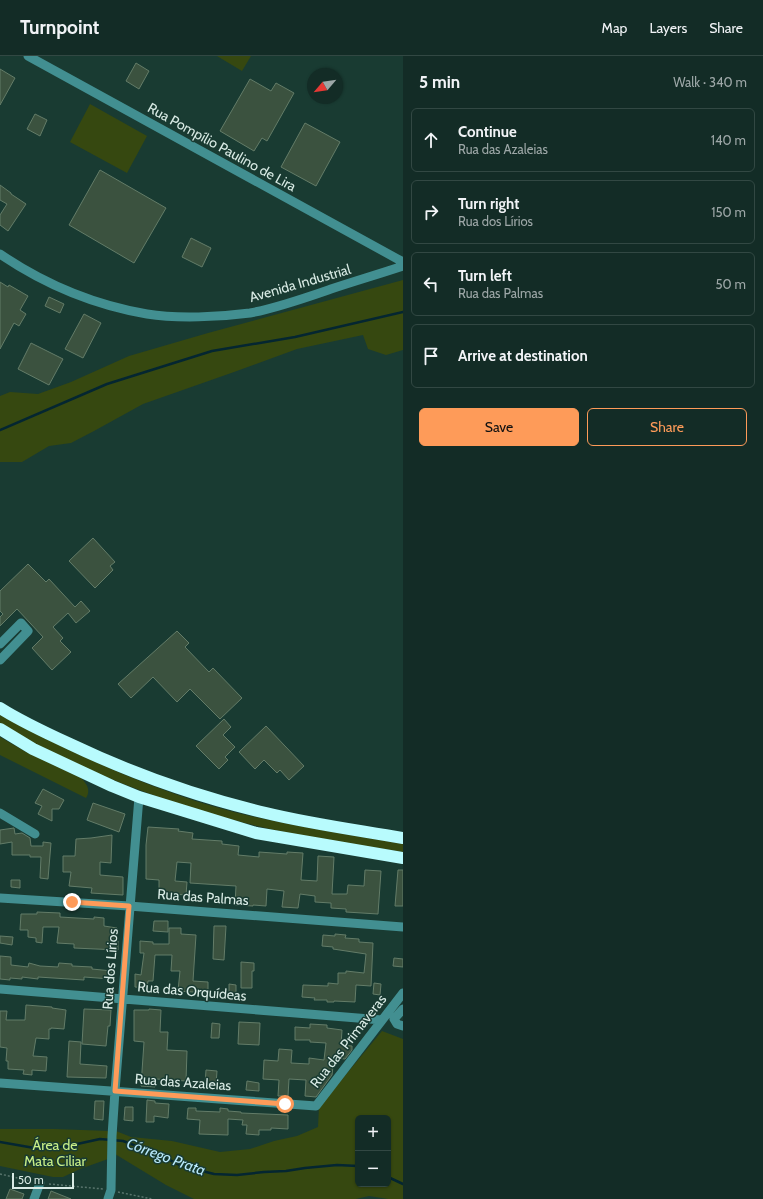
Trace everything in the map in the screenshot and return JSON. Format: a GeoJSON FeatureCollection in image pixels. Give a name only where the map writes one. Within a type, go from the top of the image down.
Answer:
{"type":"FeatureCollection","features":[{"type":"Feature","properties":{"kind":"highway"},"geometry":{"type":"LineString","coordinates":[[0,708],[102,759],[178,788],[267,814],[403,838]]}},
{"type":"Feature","properties":{"kind":"highway"},"geometry":{"type":"LineString","coordinates":[[0,729],[33,749],[139,797],[261,834],[403,858]]}},
{"type":"Feature","properties":{"kind":"street","name":"Rua Pompílio Paulino de Lira"},"geometry":{"type":"LineString","coordinates":[[28,56],[403,262]]}},
{"type":"Feature","properties":{"kind":"street","name":"Avenida Industrial"},"geometry":{"type":"LineString","coordinates":[[0,254],[36,276],[77,294],[115,307],[161,316],[221,316],[250,313],[296,301],[403,266]]}},
{"type":"Feature","properties":{"kind":"street"},"geometry":{"type":"LineString","coordinates":[[0,644],[21,623],[28,631],[0,660]]}},
{"type":"Feature","properties":{"kind":"street","name":"Rua dos Lírios"},"geometry":{"type":"LineString","coordinates":[[109,1194],[115,1091],[139,797]]}},
{"type":"Feature","properties":{"kind":"street"},"geometry":{"type":"LineString","coordinates":[[0,812],[36,834]]}},
{"type":"Feature","properties":{"kind":"street","name":"Rua das Palmas"},"geometry":{"type":"LineString","coordinates":[[0,898],[129,906],[403,927]]}},
{"type":"Feature","properties":{"kind":"street","name":"Rua das Orquídeas"},"geometry":{"type":"LineString","coordinates":[[0,989],[382,1020]]}},
{"type":"Feature","properties":{"kind":"street","name":"Rua das Primaveras"},"geometry":{"type":"LineString","coordinates":[[316,1106],[403,993]]}},
{"type":"Feature","properties":{"kind":"street"},"geometry":{"type":"LineString","coordinates":[[400,1025],[394,1020],[403,1008]]}},
{"type":"Feature","properties":{"kind":"street","name":"Rua das Azaleias"},"geometry":{"type":"LineString","coordinates":[[0,1083],[316,1106]]}},
{"type":"Feature","properties":{"kind":"street"},"geometry":{"type":"LineString","coordinates":[[34,1199],[40,1183]]}},
{"type":"Feature","properties":{"kind":"path"},"geometry":{"type":"LineString","coordinates":[[0,1174],[40,1183],[152,1199]]}},
{"type":"Feature","properties":{"kind":"green space"},"geometry":{"type":"Polygon","coordinates":[[[217,56],[251,56],[242,71],[217,56]]]}},
{"type":"Feature","properties":{"kind":"green space"},"geometry":{"type":"Polygon","coordinates":[[[90,104],[147,136],[127,173],[70,142],[90,104]]]}},
{"type":"Feature","properties":{"kind":"green space"},"geometry":{"type":"Polygon","coordinates":[[[403,280],[403,350],[386,355],[368,349],[363,335],[297,349],[143,404],[71,443],[49,446],[22,462],[0,462],[0,396],[10,392],[38,394],[71,382],[129,356],[403,280]]]}},
{"type":"Feature","properties":{"kind":"green space"},"geometry":{"type":"Polygon","coordinates":[[[0,715],[77,754],[157,788],[212,806],[259,818],[307,828],[403,844],[403,852],[303,836],[264,828],[182,805],[120,783],[50,751],[0,724],[0,715]]]}},
{"type":"Feature","properties":{"kind":"green space"},"geometry":{"type":"Polygon","coordinates":[[[0,737],[26,752],[81,778],[88,787],[86,798],[0,755],[0,737]]]}},
{"type":"Feature","properties":{"kind":"green space","name":"Área de Mata Ciliar"},"geometry":{"type":"Polygon","coordinates":[[[382,1031],[403,1039],[403,1199],[388,1199],[369,1196],[356,1199],[194,1199],[166,1185],[115,1154],[116,1131],[131,1137],[172,1141],[220,1152],[250,1149],[274,1141],[297,1136],[318,1127],[319,1107],[382,1031]]]}},
{"type":"Feature","properties":{"kind":"green space","name":"Área de Mata Ciliar"},"geometry":{"type":"Polygon","coordinates":[[[0,1129],[110,1131],[108,1159],[63,1177],[53,1177],[0,1166],[0,1129]]]}},
{"type":"Feature","properties":{"kind":"building"},"geometry":{"type":"Polygon","coordinates":[[[136,63],[149,71],[139,89],[126,81],[136,63]]]}},
{"type":"Feature","properties":{"kind":"building"},"geometry":{"type":"Polygon","coordinates":[[[0,69],[15,78],[0,105],[0,69]]]}},
{"type":"Feature","properties":{"kind":"building"},"geometry":{"type":"Polygon","coordinates":[[[250,79],[271,91],[276,83],[294,93],[267,141],[262,138],[254,151],[220,131],[250,79]]]}},
{"type":"Feature","properties":{"kind":"building"},"geometry":{"type":"Polygon","coordinates":[[[35,114],[47,120],[40,136],[27,129],[35,114]]]}},
{"type":"Feature","properties":{"kind":"building"},"geometry":{"type":"Polygon","coordinates":[[[305,123],[340,142],[316,186],[281,167],[305,123]]]}},
{"type":"Feature","properties":{"kind":"building"},"geometry":{"type":"Polygon","coordinates":[[[100,170],[166,208],[134,263],[69,225],[100,170]]]}},
{"type":"Feature","properties":{"kind":"building"},"geometry":{"type":"Polygon","coordinates":[[[0,185],[26,204],[8,231],[0,225],[0,215],[7,204],[0,200],[0,185]]]}},
{"type":"Feature","properties":{"kind":"building"},"geometry":{"type":"Polygon","coordinates":[[[191,238],[211,248],[202,267],[182,257],[191,238]]]}},
{"type":"Feature","properties":{"kind":"building"},"geometry":{"type":"Polygon","coordinates":[[[0,282],[8,287],[9,285],[28,296],[20,310],[26,314],[19,326],[14,323],[0,349],[0,282]]]}},
{"type":"Feature","properties":{"kind":"building"},"geometry":{"type":"Polygon","coordinates":[[[49,297],[64,304],[60,313],[45,306],[49,297]]]}},
{"type":"Feature","properties":{"kind":"building"},"geometry":{"type":"Polygon","coordinates":[[[84,314],[101,323],[83,358],[65,349],[84,314]]]}},
{"type":"Feature","properties":{"kind":"building"},"geometry":{"type":"Polygon","coordinates":[[[31,343],[63,359],[49,385],[18,369],[31,343]]]}},
{"type":"Feature","properties":{"kind":"building"},"geometry":{"type":"Polygon","coordinates":[[[93,538],[115,562],[110,566],[113,570],[95,588],[69,561],[93,538]]]}},
{"type":"Feature","properties":{"kind":"building"},"geometry":{"type":"Polygon","coordinates":[[[28,564],[46,582],[49,579],[75,607],[81,601],[90,611],[76,623],[68,613],[53,627],[63,638],[60,641],[71,652],[52,670],[32,648],[43,637],[17,609],[0,626],[0,617],[3,614],[0,611],[0,591],[28,564]]]}},
{"type":"Feature","properties":{"kind":"building"},"geometry":{"type":"Polygon","coordinates":[[[177,631],[189,643],[185,647],[209,672],[213,668],[242,698],[220,719],[190,689],[177,702],[153,677],[131,698],[118,684],[177,631]]]}},
{"type":"Feature","properties":{"kind":"building"},"geometry":{"type":"Polygon","coordinates":[[[224,719],[231,727],[223,735],[235,747],[225,757],[228,760],[219,769],[196,746],[224,719]]]}},
{"type":"Feature","properties":{"kind":"building"},"geometry":{"type":"Polygon","coordinates":[[[266,726],[304,766],[289,780],[280,770],[277,773],[264,760],[255,769],[239,752],[266,726]]]}},
{"type":"Feature","properties":{"kind":"building"},"geometry":{"type":"Polygon","coordinates":[[[43,789],[64,800],[59,809],[52,809],[52,821],[38,814],[42,806],[35,803],[43,789]]]}},
{"type":"Feature","properties":{"kind":"building"},"geometry":{"type":"Polygon","coordinates":[[[93,803],[125,814],[119,832],[87,820],[93,803]]]}},
{"type":"Feature","properties":{"kind":"building"},"geometry":{"type":"Polygon","coordinates":[[[148,827],[179,829],[178,831],[193,833],[192,839],[222,841],[222,844],[239,846],[238,855],[259,857],[259,852],[287,854],[287,852],[303,853],[301,880],[317,881],[318,856],[334,857],[332,894],[347,894],[348,885],[364,886],[365,870],[381,871],[378,914],[346,912],[346,909],[331,908],[331,903],[315,902],[315,896],[300,894],[298,908],[282,907],[284,891],[267,889],[266,906],[235,905],[236,886],[190,883],[191,863],[177,862],[175,881],[187,882],[186,895],[159,893],[159,880],[146,879],[146,845],[148,827]]]}},
{"type":"Feature","properties":{"kind":"building"},"geometry":{"type":"Polygon","coordinates":[[[14,828],[15,834],[22,833],[30,838],[31,846],[43,846],[43,842],[51,843],[48,879],[40,878],[41,857],[30,857],[30,855],[12,855],[12,842],[0,844],[0,830],[14,828]]]}},
{"type":"Feature","properties":{"kind":"building"},"geometry":{"type":"Polygon","coordinates":[[[112,835],[111,863],[100,862],[100,875],[123,877],[123,895],[91,893],[92,888],[69,886],[71,872],[63,872],[63,856],[75,856],[76,839],[112,835]]]}},
{"type":"Feature","properties":{"kind":"building"},"geometry":{"type":"Polygon","coordinates":[[[398,870],[403,870],[403,906],[395,906],[398,870]]]}},
{"type":"Feature","properties":{"kind":"building"},"geometry":{"type":"Polygon","coordinates":[[[11,880],[20,880],[20,888],[11,887],[11,880]]]}},
{"type":"Feature","properties":{"kind":"building"},"geometry":{"type":"Polygon","coordinates":[[[37,912],[60,913],[60,917],[94,919],[94,917],[104,918],[104,926],[117,928],[116,941],[118,941],[118,950],[74,948],[74,944],[57,943],[59,927],[43,927],[42,943],[36,942],[36,938],[28,937],[28,930],[20,930],[21,914],[37,914],[37,912]]]}},
{"type":"Feature","properties":{"kind":"building"},"geometry":{"type":"Polygon","coordinates":[[[154,921],[168,921],[168,932],[153,931],[154,921]]]}},
{"type":"Feature","properties":{"kind":"building"},"geometry":{"type":"Polygon","coordinates":[[[214,926],[226,926],[224,960],[213,959],[214,926]]]}},
{"type":"Feature","properties":{"kind":"building"},"geometry":{"type":"Polygon","coordinates":[[[169,928],[181,928],[181,934],[196,935],[193,981],[208,982],[208,993],[178,991],[180,971],[171,971],[172,955],[155,955],[153,981],[148,981],[147,988],[135,987],[135,974],[141,975],[144,953],[140,953],[140,941],[153,942],[153,944],[169,944],[169,928]]]}},
{"type":"Feature","properties":{"kind":"building"},"geometry":{"type":"Polygon","coordinates":[[[335,934],[346,935],[345,938],[359,939],[359,942],[373,943],[371,986],[356,985],[355,1002],[327,1002],[327,1000],[314,1000],[315,998],[302,997],[303,985],[328,986],[328,983],[338,984],[338,973],[346,973],[346,971],[364,973],[366,954],[322,946],[323,935],[335,936],[335,934]]]}},
{"type":"Feature","properties":{"kind":"building"},"geometry":{"type":"Polygon","coordinates":[[[0,936],[13,937],[12,945],[0,943],[0,936]]]}},
{"type":"Feature","properties":{"kind":"building"},"geometry":{"type":"Polygon","coordinates":[[[0,956],[11,957],[11,965],[28,967],[29,963],[40,966],[58,967],[59,963],[112,971],[111,979],[84,977],[84,980],[38,977],[38,979],[22,977],[22,979],[0,979],[0,956]]]}},
{"type":"Feature","properties":{"kind":"building"},"geometry":{"type":"Polygon","coordinates":[[[394,958],[403,959],[403,967],[393,966],[394,958]]]}},
{"type":"Feature","properties":{"kind":"building"},"geometry":{"type":"Polygon","coordinates":[[[241,962],[254,963],[254,971],[252,971],[252,988],[241,988],[241,962]]]}},
{"type":"Feature","properties":{"kind":"building"},"geometry":{"type":"Polygon","coordinates":[[[374,983],[381,984],[380,995],[373,994],[374,983]]]}},
{"type":"Feature","properties":{"kind":"building"},"geometry":{"type":"Polygon","coordinates":[[[229,984],[236,985],[236,994],[229,993],[229,984]]]}},
{"type":"Feature","properties":{"kind":"building"},"geometry":{"type":"Polygon","coordinates":[[[26,1005],[52,1007],[66,1010],[64,1029],[49,1029],[49,1039],[36,1038],[33,1056],[47,1057],[46,1071],[32,1070],[32,1075],[23,1074],[24,1070],[8,1069],[8,1061],[6,1061],[7,1048],[0,1047],[0,1011],[7,1011],[6,1020],[25,1020],[26,1005]]]}},
{"type":"Feature","properties":{"kind":"building"},"geometry":{"type":"Polygon","coordinates":[[[84,1009],[111,1010],[110,1026],[108,1026],[106,1046],[82,1044],[84,1009]]]}},
{"type":"Feature","properties":{"kind":"building"},"geometry":{"type":"Polygon","coordinates":[[[134,1010],[161,1010],[160,1032],[168,1032],[167,1050],[187,1051],[186,1081],[156,1079],[155,1087],[141,1086],[144,1042],[134,1041],[134,1010]]]}},
{"type":"Feature","properties":{"kind":"building"},"geometry":{"type":"Polygon","coordinates":[[[239,1022],[260,1023],[259,1045],[238,1044],[239,1022]]]}},
{"type":"Feature","properties":{"kind":"building"},"geometry":{"type":"Polygon","coordinates":[[[212,1023],[220,1024],[219,1038],[211,1038],[212,1023]]]}},
{"type":"Feature","properties":{"kind":"building"},"geometry":{"type":"Polygon","coordinates":[[[310,1024],[327,1025],[327,1028],[342,1030],[341,1045],[352,1046],[352,1050],[345,1059],[334,1058],[332,1075],[316,1097],[305,1096],[306,1080],[289,1079],[288,1096],[278,1096],[279,1080],[263,1079],[264,1060],[278,1061],[279,1049],[292,1050],[291,1063],[309,1064],[309,1058],[324,1060],[326,1043],[310,1042],[310,1040],[295,1040],[295,1027],[310,1028],[310,1024]]]}},
{"type":"Feature","properties":{"kind":"building"},"geometry":{"type":"Polygon","coordinates":[[[69,1041],[81,1042],[80,1064],[107,1066],[106,1078],[67,1077],[69,1041]]]}},
{"type":"Feature","properties":{"kind":"building"},"geometry":{"type":"Polygon","coordinates":[[[206,1070],[217,1071],[216,1085],[205,1085],[206,1070]]]}},
{"type":"Feature","properties":{"kind":"building"},"geometry":{"type":"Polygon","coordinates":[[[247,1081],[259,1083],[259,1091],[246,1090],[247,1081]]]}},
{"type":"Feature","properties":{"kind":"building"},"geometry":{"type":"Polygon","coordinates":[[[147,1100],[155,1101],[155,1103],[169,1104],[168,1118],[154,1116],[154,1122],[146,1122],[147,1100]]]}},
{"type":"Feature","properties":{"kind":"building"},"geometry":{"type":"Polygon","coordinates":[[[95,1101],[104,1101],[103,1120],[94,1119],[95,1101]]]}},
{"type":"Feature","properties":{"kind":"building"},"geometry":{"type":"Polygon","coordinates":[[[125,1107],[133,1107],[133,1121],[124,1120],[125,1107]]]}},
{"type":"Feature","properties":{"kind":"building"},"geometry":{"type":"Polygon","coordinates":[[[188,1108],[196,1108],[196,1111],[220,1112],[220,1108],[241,1113],[288,1115],[288,1129],[271,1128],[271,1130],[259,1130],[259,1135],[246,1134],[247,1125],[242,1125],[243,1120],[228,1119],[228,1135],[199,1134],[200,1120],[187,1119],[188,1108]]]}},
{"type":"Feature","properties":{"kind":"building"},"geometry":{"type":"Polygon","coordinates":[[[10,1189],[24,1194],[22,1199],[6,1199],[10,1189]]]}},
{"type":"Feature","properties":{"kind":"building"},"geometry":{"type":"Polygon","coordinates":[[[51,1191],[71,1199],[48,1199],[51,1191]]]}},
{"type":"Feature","properties":{"kind":"waterway"},"geometry":{"type":"LineString","coordinates":[[0,430],[107,384],[212,351],[295,337],[403,312]]}},
{"type":"Feature","properties":{"kind":"waterway","name":"Córrego Prata"},"geometry":{"type":"LineString","coordinates":[[0,1142],[40,1149],[68,1146],[100,1139],[123,1141],[153,1152],[182,1166],[214,1174],[237,1175],[337,1165],[355,1166]]}},
{"type":"Feature","properties":{"kind":"waterway","name":"Córrego Prata"},"geometry":{"type":"LineString","coordinates":[[391,1178],[403,1184]]}},
{"type":"Feature","properties":{"kind":"route"},"geometry":{"type":"LineString","coordinates":[[72,902],[129,906],[115,1091],[285,1104]]}}]}
